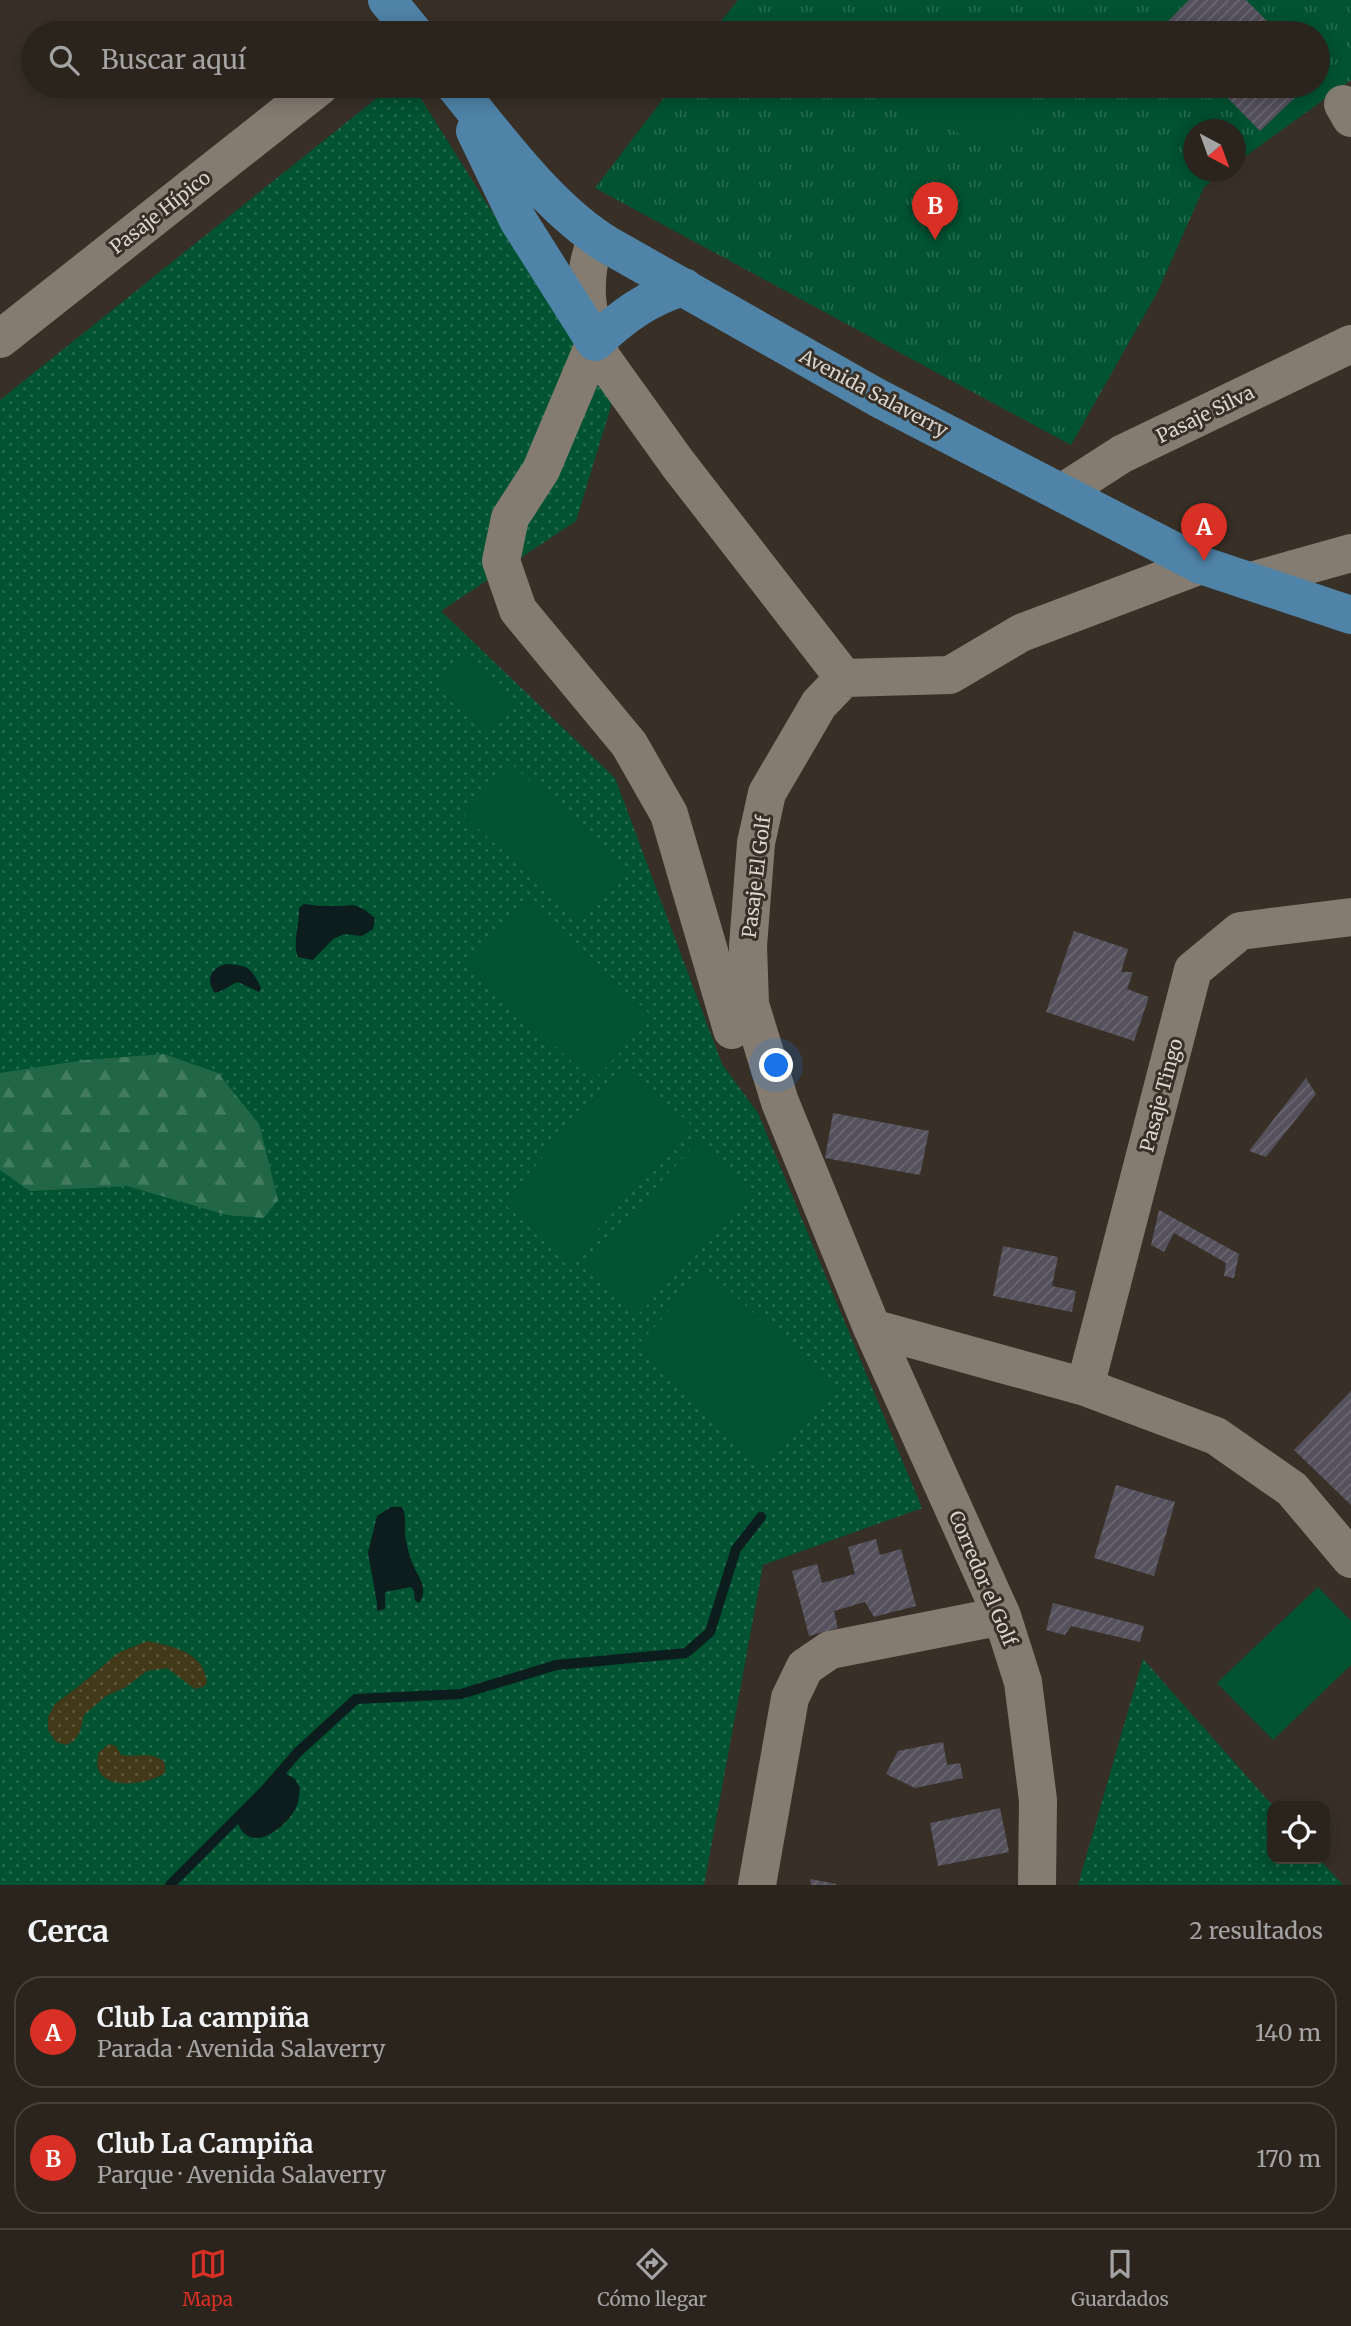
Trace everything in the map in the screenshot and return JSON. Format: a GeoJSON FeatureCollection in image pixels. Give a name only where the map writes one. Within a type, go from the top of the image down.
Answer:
{"type":"FeatureCollection","features":[{"type":"Feature","properties":{"kind":"main road"},"geometry":{"type":"LineString","coordinates":[[460,98],[518,220],[595,342],[648,300],[684,287]]}},
{"type":"Feature","properties":{"kind":"main road","name":"Avenida Salaverry"},"geometry":{"type":"LineString","coordinates":[[465,98],[551,198],[597,238],[878,398],[1202,565],[1351,615]]}},
{"type":"Feature","properties":{"kind":"street","name":"Pasaje Hípico"},"geometry":{"type":"LineString","coordinates":[[0,339],[305,98]]}},
{"type":"Feature","properties":{"kind":"street"},"geometry":{"type":"LineString","coordinates":[[597,238],[590,253],[587,296],[595,342],[614,377],[844,678],[950,675],[1021,633],[1202,565]]}},
{"type":"Feature","properties":{"kind":"street"},"geometry":{"type":"LineString","coordinates":[[595,342],[541,470],[510,518],[500,561],[517,610],[629,744],[669,814],[732,1030]]}},
{"type":"Feature","properties":{"kind":"street","name":"Pasaje Silva"},"geometry":{"type":"LineString","coordinates":[[1063,492],[1122,454],[1351,344]]}},
{"type":"Feature","properties":{"kind":"street"},"geometry":{"type":"LineString","coordinates":[[1251,581],[1351,553]]}},
{"type":"Feature","properties":{"kind":"street","name":"Pasaje El Golf"},"geometry":{"type":"LineString","coordinates":[[844,678],[819,704],[767,793],[756,843],[748,946],[750,1004],[780,1102],[872,1328]]}},
{"type":"Feature","properties":{"kind":"street","name":"Pasaje Tingo"},"geometry":{"type":"LineString","coordinates":[[1085,1387],[1193,970],[1240,931],[1351,917]]}},
{"type":"Feature","properties":{"kind":"street"},"geometry":{"type":"LineString","coordinates":[[872,1328],[1085,1387],[1216,1436],[1292,1489],[1351,1559]]}},
{"type":"Feature","properties":{"kind":"street","name":"Corredor el Golf"},"geometry":{"type":"LineString","coordinates":[[872,1328],[1002,1616],[1023,1682],[1038,1800],[1037,1885]]}},
{"type":"Feature","properties":{"kind":"street"},"geometry":{"type":"LineString","coordinates":[[757,1885],[790,1698],[805,1667],[830,1650],[1002,1616]]}},
{"type":"Feature","properties":{"kind":"green space"},"geometry":{"type":"Polygon","coordinates":[[[738,0],[1351,0],[1351,80],[1330,95],[1330,21],[721,21],[738,0]]]}},
{"type":"Feature","properties":{"kind":"green space"},"geometry":{"type":"Polygon","coordinates":[[[377,98],[421,98],[612,403],[576,521],[441,611],[615,778],[722,1064],[758,1113],[922,1508],[763,1565],[704,1885],[0,1885],[0,400],[377,98]]]}},
{"type":"Feature","properties":{"kind":"green space"},"geometry":{"type":"Polygon","coordinates":[[[664,98],[1326,98],[1246,156],[1246,119],[1183,119],[1183,182],[1211,182],[1204,187],[1158,291],[1071,445],[595,188],[664,98]]]}},
{"type":"Feature","properties":{"kind":"green space"},"geometry":{"type":"Polygon","coordinates":[[[890,98],[1030,100],[1001,155],[890,98]]]}},
{"type":"Feature","properties":{"kind":"green space"},"geometry":{"type":"Polygon","coordinates":[[[465,656],[515,702],[487,733],[437,687],[465,656]]]}},
{"type":"Feature","properties":{"kind":"green space"},"geometry":{"type":"Polygon","coordinates":[[[511,764],[626,867],[580,919],[464,816],[511,764]]]}},
{"type":"Feature","properties":{"kind":"green space"},"geometry":{"type":"Polygon","coordinates":[[[527,900],[653,1017],[593,1081],[467,964],[527,900]]]}},
{"type":"Feature","properties":{"kind":"green space"},"geometry":{"type":"Polygon","coordinates":[[[164,1054],[218,1073],[259,1124],[278,1200],[264,1218],[227,1215],[127,1186],[30,1191],[0,1170],[0,1073],[85,1060],[164,1054]]]}},
{"type":"Feature","properties":{"kind":"green space"},"geometry":{"type":"Polygon","coordinates":[[[623,1066],[690,1124],[571,1261],[503,1203],[623,1066]]]}},
{"type":"Feature","properties":{"kind":"green space"},"geometry":{"type":"Polygon","coordinates":[[[698,1141],[752,1190],[638,1315],[584,1266],[698,1141]]]}},
{"type":"Feature","properties":{"kind":"green space"},"geometry":{"type":"Polygon","coordinates":[[[707,1270],[836,1389],[765,1466],[636,1347],[707,1270]]]}},
{"type":"Feature","properties":{"kind":"green space"},"geometry":{"type":"Polygon","coordinates":[[[1318,1587],[1351,1621],[1351,1665],[1273,1740],[1217,1683],[1318,1587]]]}},
{"type":"Feature","properties":{"kind":"green space"},"geometry":{"type":"Polygon","coordinates":[[[1143,1659],[1269,1801],[1267,1864],[1324,1864],[1343,1885],[1078,1885],[1143,1659]]]}},
{"type":"Feature","properties":{"kind":"sand"},"geometry":{"type":"Polygon","coordinates":[[[147,1641],[176,1648],[194,1657],[205,1672],[207,1683],[195,1689],[167,1668],[147,1671],[126,1687],[106,1696],[84,1715],[80,1732],[74,1741],[66,1745],[56,1742],[48,1730],[48,1717],[55,1704],[118,1653],[147,1641]]]}},
{"type":"Feature","properties":{"kind":"sand"},"geometry":{"type":"Polygon","coordinates":[[[109,1744],[116,1746],[121,1755],[161,1759],[165,1763],[165,1773],[139,1782],[119,1783],[110,1780],[103,1776],[97,1765],[99,1752],[109,1744]]]}},
{"type":"Feature","properties":{"kind":"shaded area"},"geometry":{"type":"Polygon","coordinates":[[[304,904],[357,906],[375,918],[373,929],[362,936],[344,934],[333,939],[313,960],[298,957],[296,945],[299,908],[304,904]]]}},
{"type":"Feature","properties":{"kind":"shaded area"},"geometry":{"type":"Polygon","coordinates":[[[226,964],[240,965],[248,969],[261,988],[259,992],[238,982],[215,993],[210,984],[211,975],[226,964]]]}},
{"type":"Feature","properties":{"kind":"shaded area"},"geometry":{"type":"Polygon","coordinates":[[[391,1507],[402,1507],[404,1511],[405,1536],[414,1567],[422,1582],[423,1592],[419,1603],[415,1600],[411,1587],[385,1592],[385,1609],[377,1611],[368,1553],[377,1516],[391,1507]]]}},
{"type":"Feature","properties":{"kind":"shaded area"},"geometry":{"type":"Polygon","coordinates":[[[281,1771],[295,1779],[300,1788],[297,1805],[289,1818],[275,1831],[259,1838],[251,1837],[241,1830],[236,1818],[281,1771]]]}},
{"type":"Feature","properties":{"kind":"building"},"geometry":{"type":"Polygon","coordinates":[[[1189,0],[1246,0],[1267,21],[1168,21],[1189,0]]]}},
{"type":"Feature","properties":{"kind":"building"},"geometry":{"type":"Polygon","coordinates":[[[1228,98],[1294,98],[1260,131],[1228,98]]]}},
{"type":"Feature","properties":{"kind":"building"},"geometry":{"type":"Polygon","coordinates":[[[1074,931],[1128,949],[1121,972],[1133,972],[1127,989],[1149,997],[1134,1041],[1046,1012],[1074,931]]]}},
{"type":"Feature","properties":{"kind":"building"},"geometry":{"type":"Polygon","coordinates":[[[1306,1078],[1316,1094],[1266,1157],[1249,1151],[1306,1078]]]}},
{"type":"Feature","properties":{"kind":"building"},"geometry":{"type":"Polygon","coordinates":[[[833,1113],[929,1131],[920,1175],[825,1158],[833,1113]]]}},
{"type":"Feature","properties":{"kind":"building"},"geometry":{"type":"Polygon","coordinates":[[[1159,1210],[1239,1254],[1234,1278],[1224,1276],[1226,1263],[1174,1233],[1164,1252],[1151,1245],[1159,1210]]]}},
{"type":"Feature","properties":{"kind":"building"},"geometry":{"type":"Polygon","coordinates":[[[1003,1246],[1058,1257],[1052,1286],[1076,1291],[1072,1312],[993,1296],[1003,1246]]]}},
{"type":"Feature","properties":{"kind":"building"},"geometry":{"type":"Polygon","coordinates":[[[1351,1391],[1351,1505],[1294,1450],[1351,1391]]]}},
{"type":"Feature","properties":{"kind":"building"},"geometry":{"type":"Polygon","coordinates":[[[1116,1485],[1175,1502],[1154,1576],[1094,1558],[1116,1485]]]}},
{"type":"Feature","properties":{"kind":"building"},"geometry":{"type":"Polygon","coordinates":[[[876,1539],[880,1555],[901,1549],[916,1606],[874,1617],[865,1602],[834,1611],[838,1628],[809,1636],[792,1571],[817,1564],[822,1583],[855,1574],[848,1547],[876,1539]]]}},
{"type":"Feature","properties":{"kind":"building"},"geometry":{"type":"Polygon","coordinates":[[[1053,1603],[1144,1626],[1140,1642],[1071,1626],[1065,1635],[1046,1630],[1053,1603]]]}},
{"type":"Feature","properties":{"kind":"building"},"geometry":{"type":"Polygon","coordinates":[[[943,1742],[947,1765],[960,1763],[963,1778],[915,1788],[886,1774],[898,1751],[943,1742]]]}},
{"type":"Feature","properties":{"kind":"building"},"geometry":{"type":"Polygon","coordinates":[[[1000,1808],[1009,1852],[938,1866],[930,1823],[1000,1808]]]}},
{"type":"Feature","properties":{"kind":"building"},"geometry":{"type":"Polygon","coordinates":[[[810,1879],[836,1884],[836,1885],[811,1885],[810,1879]]]}},
{"type":"Feature","properties":{"kind":"waterway"},"geometry":{"type":"LineString","coordinates":[[170,1885],[265,1790],[298,1752],[356,1699],[461,1694],[556,1665],[686,1653],[710,1632],[736,1549],[761,1517]]}},
{"type":"Feature","properties":{"kind":"place","name":"Club La Campiña"},"geometry":{"type":"Point","coordinates":[935,240]}},
{"type":"Feature","properties":{"kind":"place","name":"Club La campiña"},"geometry":{"type":"Point","coordinates":[1204,561]}}]}
